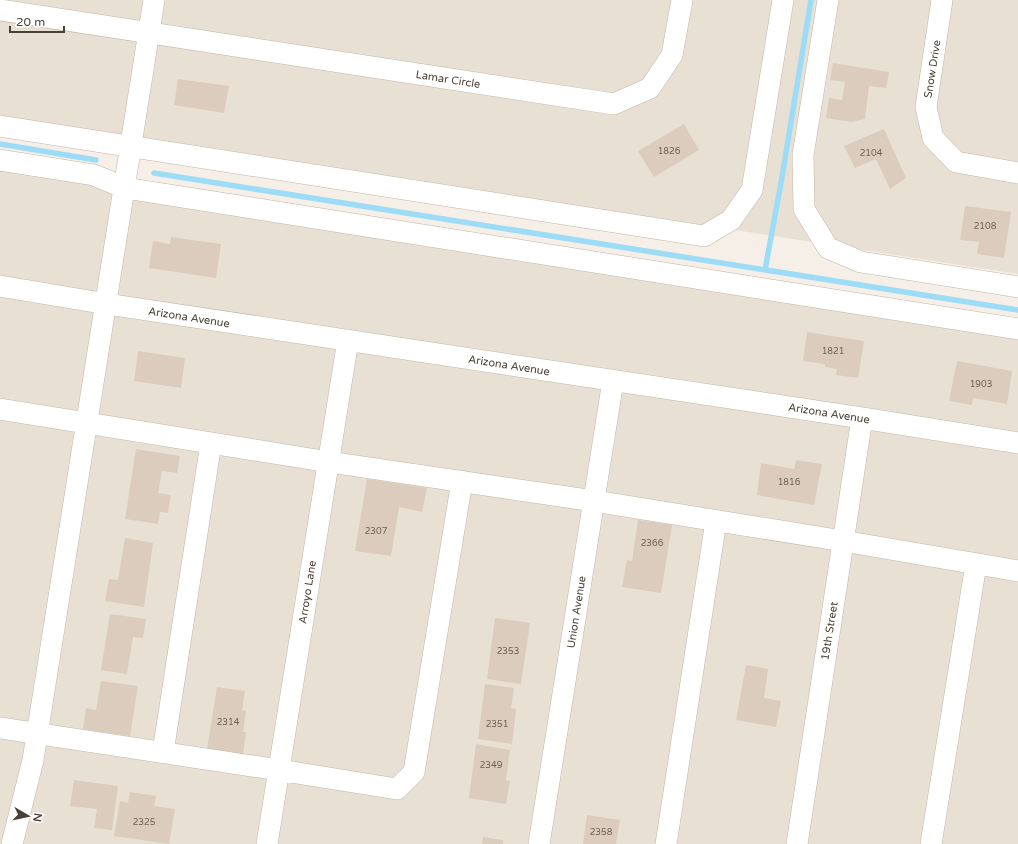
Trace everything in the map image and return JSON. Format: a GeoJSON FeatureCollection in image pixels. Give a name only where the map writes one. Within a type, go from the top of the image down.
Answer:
{"type":"FeatureCollection","features":[{"type":"Feature","properties":{"kind":"street"},"geometry":{"type":"LineString","coordinates":[[12,844],[38,734],[154,0]]}},
{"type":"Feature","properties":{"kind":"street"},"geometry":{"type":"LineString","coordinates":[[0,126],[704,236],[731,220],[752,190],[783,0]]}},
{"type":"Feature","properties":{"kind":"street"},"geometry":{"type":"LineString","coordinates":[[828,0],[803,155],[804,209],[828,248],[861,262],[1018,287]]}},
{"type":"Feature","properties":{"kind":"street","name":"Snow Drive"},"geometry":{"type":"LineString","coordinates":[[942,0],[926,107],[933,138],[956,162],[1018,173]]}},
{"type":"Feature","properties":{"kind":"street","name":"Lamar Circle"},"geometry":{"type":"LineString","coordinates":[[0,10],[614,104],[650,88],[672,55],[677,1]]}},
{"type":"Feature","properties":{"kind":"street"},"geometry":{"type":"LineString","coordinates":[[0,160],[94,175],[125,188],[1018,329]]}},
{"type":"Feature","properties":{"kind":"street","name":"Arizona Avenue"},"geometry":{"type":"LineString","coordinates":[[0,286],[106,304],[862,418],[1018,444]]}},
{"type":"Feature","properties":{"kind":"street","name":"Arroyo Lane"},"geometry":{"type":"LineString","coordinates":[[267,844],[348,340]]}},
{"type":"Feature","properties":{"kind":"street","name":"Union Avenue"},"geometry":{"type":"LineString","coordinates":[[539,844],[613,381]]}},
{"type":"Feature","properties":{"kind":"street"},"geometry":{"type":"LineString","coordinates":[[0,409],[328,462],[594,501],[1018,571]]}},
{"type":"Feature","properties":{"kind":"street","name":"19th Street"},"geometry":{"type":"LineString","coordinates":[[797,844],[862,418]]}},
{"type":"Feature","properties":{"kind":"street"},"geometry":{"type":"LineString","coordinates":[[163,752],[211,443]]}},
{"type":"Feature","properties":{"kind":"street"},"geometry":{"type":"LineString","coordinates":[[0,728],[397,789],[414,772],[462,481]]}},
{"type":"Feature","properties":{"kind":"street"},"geometry":{"type":"LineString","coordinates":[[666,844],[716,521]]}},
{"type":"Feature","properties":{"kind":"street"},"geometry":{"type":"LineString","coordinates":[[931,844],[976,564]]}},
{"type":"Feature","properties":{"kind":"shaded area"},"geometry":{"type":"Polygon","coordinates":[[[0,0],[1018,0],[1018,274],[0,116],[0,0]]]}},
{"type":"Feature","properties":{"kind":"shaded area"},"geometry":{"type":"Polygon","coordinates":[[[0,167],[1018,337],[1018,844],[0,844],[0,167]]]}},
{"type":"Feature","properties":{"kind":"building"},"geometry":{"type":"Polygon","coordinates":[[[833,63],[889,72],[886,88],[869,86],[865,119],[851,122],[826,118],[829,98],[842,100],[845,82],[830,80],[833,63]]]}},
{"type":"Feature","properties":{"kind":"building"},"geometry":{"type":"Polygon","coordinates":[[[178,79],[229,86],[224,113],[174,105],[178,79]]]}},
{"type":"Feature","properties":{"kind":"building"},"geometry":{"type":"Polygon","coordinates":[[[684,124],[699,150],[654,177],[638,151],[684,124]]]}},
{"type":"Feature","properties":{"kind":"building"},"geometry":{"type":"Polygon","coordinates":[[[884,129],[906,178],[890,189],[876,159],[855,168],[844,146],[884,129]]]}},
{"type":"Feature","properties":{"kind":"building"},"geometry":{"type":"Polygon","coordinates":[[[965,206],[1011,212],[1004,258],[977,254],[979,242],[960,240],[965,206]]]}},
{"type":"Feature","properties":{"kind":"building"},"geometry":{"type":"Polygon","coordinates":[[[171,237],[221,244],[216,278],[149,268],[153,241],[170,244],[171,237]]]}},
{"type":"Feature","properties":{"kind":"building"},"geometry":{"type":"Polygon","coordinates":[[[807,332],[864,341],[858,378],[836,375],[837,369],[825,367],[825,364],[803,361],[807,332]]]}},
{"type":"Feature","properties":{"kind":"building"},"geometry":{"type":"Polygon","coordinates":[[[138,351],[185,358],[181,388],[134,381],[138,351]]]}},
{"type":"Feature","properties":{"kind":"building"},"geometry":{"type":"Polygon","coordinates":[[[957,361],[1012,371],[1007,404],[973,398],[972,405],[949,401],[957,361]]]}},
{"type":"Feature","properties":{"kind":"building"},"geometry":{"type":"Polygon","coordinates":[[[136,449],[180,456],[177,473],[162,471],[158,493],[171,495],[168,513],[160,512],[158,524],[125,519],[136,449]]]}},
{"type":"Feature","properties":{"kind":"building"},"geometry":{"type":"Polygon","coordinates":[[[796,460],[822,464],[814,505],[757,495],[761,463],[794,469],[796,460]]]}},
{"type":"Feature","properties":{"kind":"building"},"geometry":{"type":"Polygon","coordinates":[[[367,479],[427,488],[422,512],[399,507],[391,556],[355,551],[367,479]]]}},
{"type":"Feature","properties":{"kind":"building"},"geometry":{"type":"Polygon","coordinates":[[[638,520],[672,525],[661,593],[622,587],[627,560],[632,561],[638,520]]]}},
{"type":"Feature","properties":{"kind":"building"},"geometry":{"type":"Polygon","coordinates":[[[125,538],[153,543],[144,607],[105,601],[109,579],[118,580],[125,538]]]}},
{"type":"Feature","properties":{"kind":"building"},"geometry":{"type":"Polygon","coordinates":[[[110,614],[146,619],[143,638],[133,637],[127,674],[101,670],[110,614]]]}},
{"type":"Feature","properties":{"kind":"building"},"geometry":{"type":"Polygon","coordinates":[[[495,618],[530,623],[521,684],[487,679],[495,618]]]}},
{"type":"Feature","properties":{"kind":"building"},"geometry":{"type":"Polygon","coordinates":[[[746,665],[768,669],[764,698],[781,701],[776,727],[736,720],[746,665]]]}},
{"type":"Feature","properties":{"kind":"building"},"geometry":{"type":"Polygon","coordinates":[[[101,681],[138,686],[130,736],[83,729],[86,708],[96,710],[101,681]]]}},
{"type":"Feature","properties":{"kind":"building"},"geometry":{"type":"Polygon","coordinates":[[[485,684],[514,688],[511,708],[516,709],[512,744],[478,739],[485,684]]]}},
{"type":"Feature","properties":{"kind":"building"},"geometry":{"type":"Polygon","coordinates":[[[217,687],[245,691],[242,710],[246,711],[243,732],[246,732],[243,754],[207,749],[217,687]]]}},
{"type":"Feature","properties":{"kind":"building"},"geometry":{"type":"Polygon","coordinates":[[[476,744],[510,750],[506,780],[510,781],[506,804],[469,798],[476,744]]]}},
{"type":"Feature","properties":{"kind":"building"},"geometry":{"type":"Polygon","coordinates":[[[74,780],[118,786],[112,830],[94,828],[97,809],[70,806],[74,780]]]}},
{"type":"Feature","properties":{"kind":"building"},"geometry":{"type":"Polygon","coordinates":[[[130,792],[156,796],[154,806],[175,809],[169,844],[114,836],[120,801],[128,803],[130,792]]]}},
{"type":"Feature","properties":{"kind":"building"},"geometry":{"type":"Polygon","coordinates":[[[587,815],[620,820],[616,844],[583,844],[587,815]]]}},
{"type":"Feature","properties":{"kind":"building"},"geometry":{"type":"Polygon","coordinates":[[[483,837],[503,840],[503,844],[482,844],[483,837]]]}},
{"type":"Feature","properties":{"kind":"waterway"},"geometry":{"type":"LineString","coordinates":[[765,270],[811,0]]}},
{"type":"Feature","properties":{"kind":"waterway"},"geometry":{"type":"LineString","coordinates":[[0,144],[96,160]]}},
{"type":"Feature","properties":{"kind":"waterway"},"geometry":{"type":"LineString","coordinates":[[154,173],[1018,310]]}}]}
